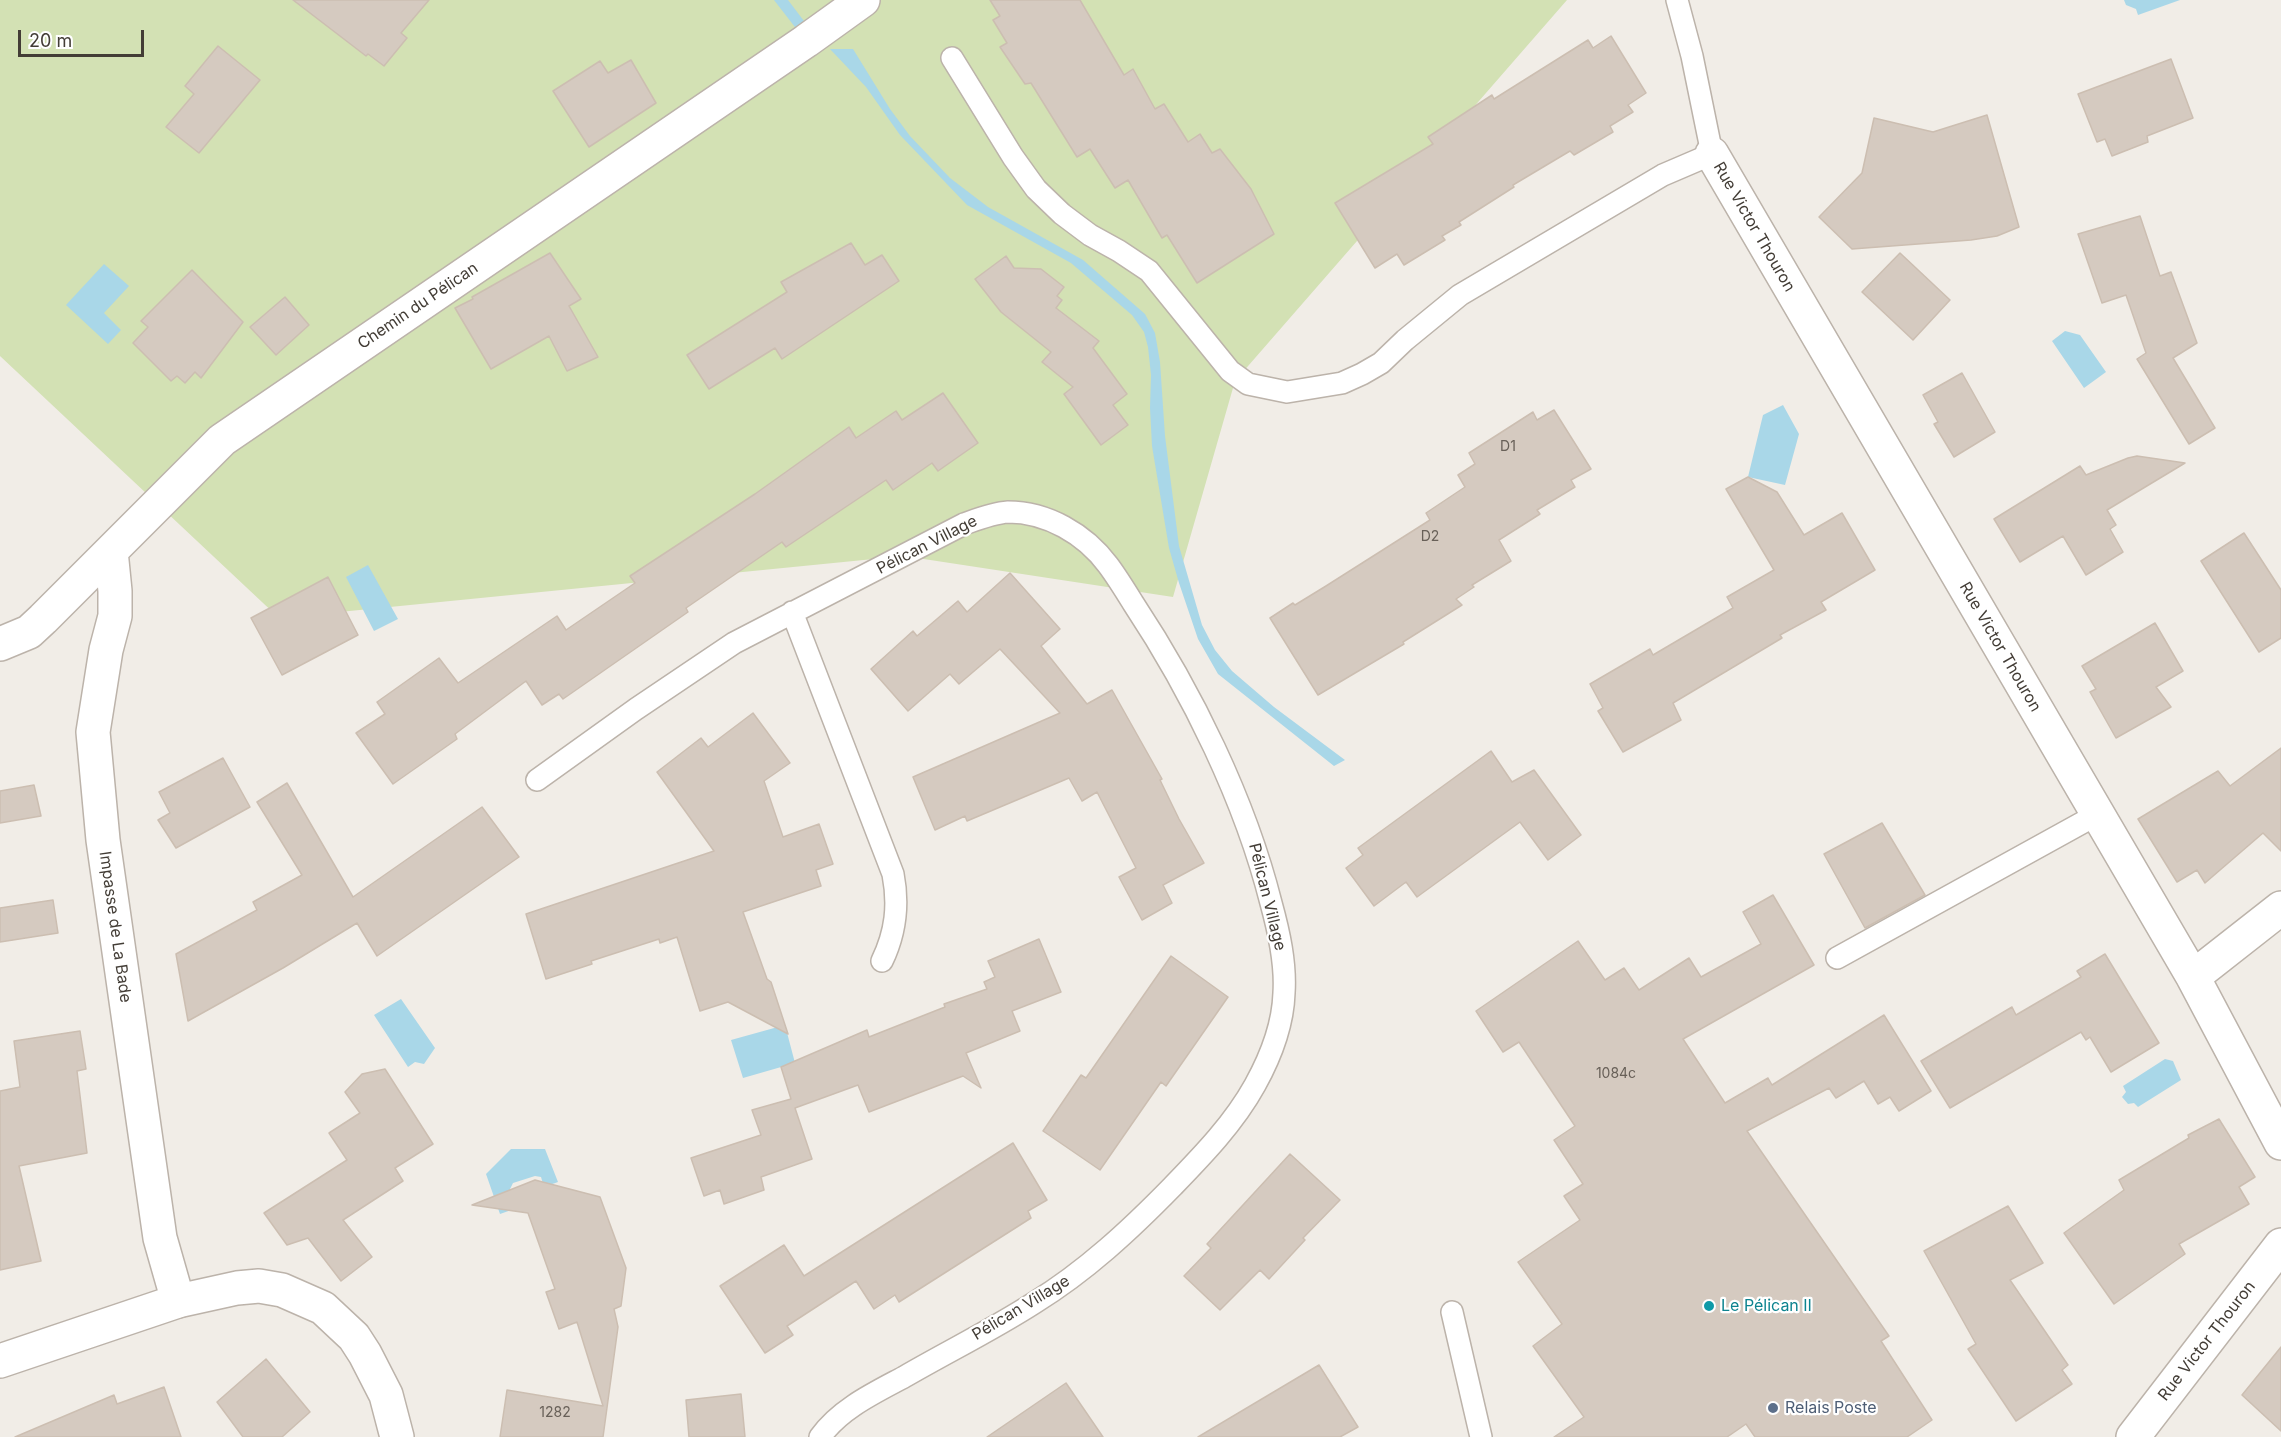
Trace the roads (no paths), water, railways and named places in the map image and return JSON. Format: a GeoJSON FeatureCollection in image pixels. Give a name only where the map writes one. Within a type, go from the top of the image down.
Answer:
{"type":"FeatureCollection","features":[{"type":"Feature","properties":{"kind":"street","name":"Chemin du Pélican"},"geometry":{"type":"LineString","coordinates":[[0,644],[29,632],[222,440],[863,0]]}},
{"type":"Feature","properties":{"kind":"street","name":"Rue Victor Thouron"},"geometry":{"type":"LineString","coordinates":[[1712,154],[2193,977],[2281,1143]]}},
{"type":"Feature","properties":{"kind":"street","name":"Impasse de La Bade"},"geometry":{"type":"LineString","coordinates":[[111,551],[115,616],[106,650],[93,732],[101,819],[160,1238],[178,1301]]}},
{"type":"Feature","properties":{"kind":"street"},"geometry":{"type":"LineString","coordinates":[[2193,977],[2281,908]]}},
{"type":"Feature","properties":{"kind":"street","name":"Rue Victor Thouron"},"geometry":{"type":"LineString","coordinates":[[2133,1437],[2281,1245]]}},
{"type":"Feature","properties":{"kind":"street"},"geometry":{"type":"LineString","coordinates":[[0,1361],[178,1301],[237,1288],[259,1286],[282,1290],[323,1308],[354,1337],[386,1395],[397,1437]]}},
{"type":"Feature","properties":{"kind":"lane"},"geometry":{"type":"LineString","coordinates":[[952,58],[1013,157],[1043,195],[1062,214],[1090,235],[1119,250],[1149,271],[1230,371],[1248,384],[1287,392],[1341,383],[1362,374],[1381,363],[1405,340],[1460,296],[1663,175],[1712,154],[1677,0]]}},
{"type":"Feature","properties":{"kind":"lane","name":"Pélican Village"},"geometry":{"type":"LineString","coordinates":[[537,780],[734,643],[854,583],[936,538],[984,517],[1007,512],[1028,514],[1066,527],[1085,540],[1107,563],[1149,627],[1180,682],[1235,793],[1252,836],[1278,930],[1284,992],[1281,1018],[1271,1049],[1255,1085],[1229,1124],[1199,1159],[1115,1243],[1077,1274],[1033,1304],[869,1396],[841,1415],[820,1437]]}},
{"type":"Feature","properties":{"kind":"lane"},"geometry":{"type":"LineString","coordinates":[[792,612],[893,874],[897,913],[890,944],[882,961]]}},
{"type":"Feature","properties":{"kind":"lane"},"geometry":{"type":"LineString","coordinates":[[1837,958],[2097,814]]}},
{"type":"Feature","properties":{"kind":"lane"},"geometry":{"type":"LineString","coordinates":[[1452,1312],[1481,1437]]}},
{"type":"Feature","properties":{"kind":"water"},"geometry":{"type":"Polygon","coordinates":[[[774,0],[788,0],[807,25],[798,31],[774,0]]]}},
{"type":"Feature","properties":{"kind":"water"},"geometry":{"type":"Polygon","coordinates":[[[2124,0],[2180,0],[2138,15],[2136,9],[2126,5],[2124,0]]]}},
{"type":"Feature","properties":{"kind":"water"},"geometry":{"type":"Polygon","coordinates":[[[830,49],[853,49],[890,109],[910,136],[950,178],[988,207],[1083,260],[1145,314],[1155,333],[1160,362],[1165,436],[1179,546],[1202,625],[1215,650],[1232,671],[1274,707],[1345,760],[1334,766],[1218,674],[1198,639],[1169,548],[1152,446],[1151,375],[1148,347],[1144,332],[1132,315],[1071,263],[967,205],[900,135],[866,87],[830,49]]]}},
{"type":"Feature","properties":{"kind":"water"},"geometry":{"type":"Polygon","coordinates":[[[104,264],[129,286],[104,313],[121,330],[108,344],[66,305],[104,264]]]}},
{"type":"Feature","properties":{"kind":"water"},"geometry":{"type":"Polygon","coordinates":[[[2065,331],[2080,335],[2106,372],[2084,388],[2052,341],[2065,331]]]}},
{"type":"Feature","properties":{"kind":"water"},"geometry":{"type":"Polygon","coordinates":[[[1783,405],[1799,434],[1785,485],[1748,477],[1763,415],[1783,405]]]}},
{"type":"Feature","properties":{"kind":"water"},"geometry":{"type":"Polygon","coordinates":[[[368,565],[398,619],[374,631],[346,577],[368,565]]]}},
{"type":"Feature","properties":{"kind":"water"},"geometry":{"type":"Polygon","coordinates":[[[401,999],[435,1048],[424,1064],[415,1062],[408,1067],[374,1015],[401,999]]]}},
{"type":"Feature","properties":{"kind":"water"},"geometry":{"type":"Polygon","coordinates":[[[785,1025],[795,1063],[743,1078],[731,1040],[785,1025]]]}},
{"type":"Feature","properties":{"kind":"water"},"geometry":{"type":"Polygon","coordinates":[[[2165,1059],[2173,1061],[2181,1080],[2138,1107],[2134,1103],[2128,1104],[2122,1097],[2126,1092],[2123,1086],[2165,1059]]]}},
{"type":"Feature","properties":{"kind":"water"},"geometry":{"type":"Polygon","coordinates":[[[511,1149],[545,1149],[558,1182],[544,1187],[541,1177],[535,1176],[513,1183],[510,1189],[517,1208],[500,1214],[486,1174],[511,1149]]]}},
{"type":"Feature","properties":{"kind":"place","name":"Le Pélican II"},"geometry":{"type":"Point","coordinates":[1709,1306]}},
{"type":"Feature","properties":{"kind":"place","name":"Relais Poste"},"geometry":{"type":"Point","coordinates":[1773,1408]}}]}
